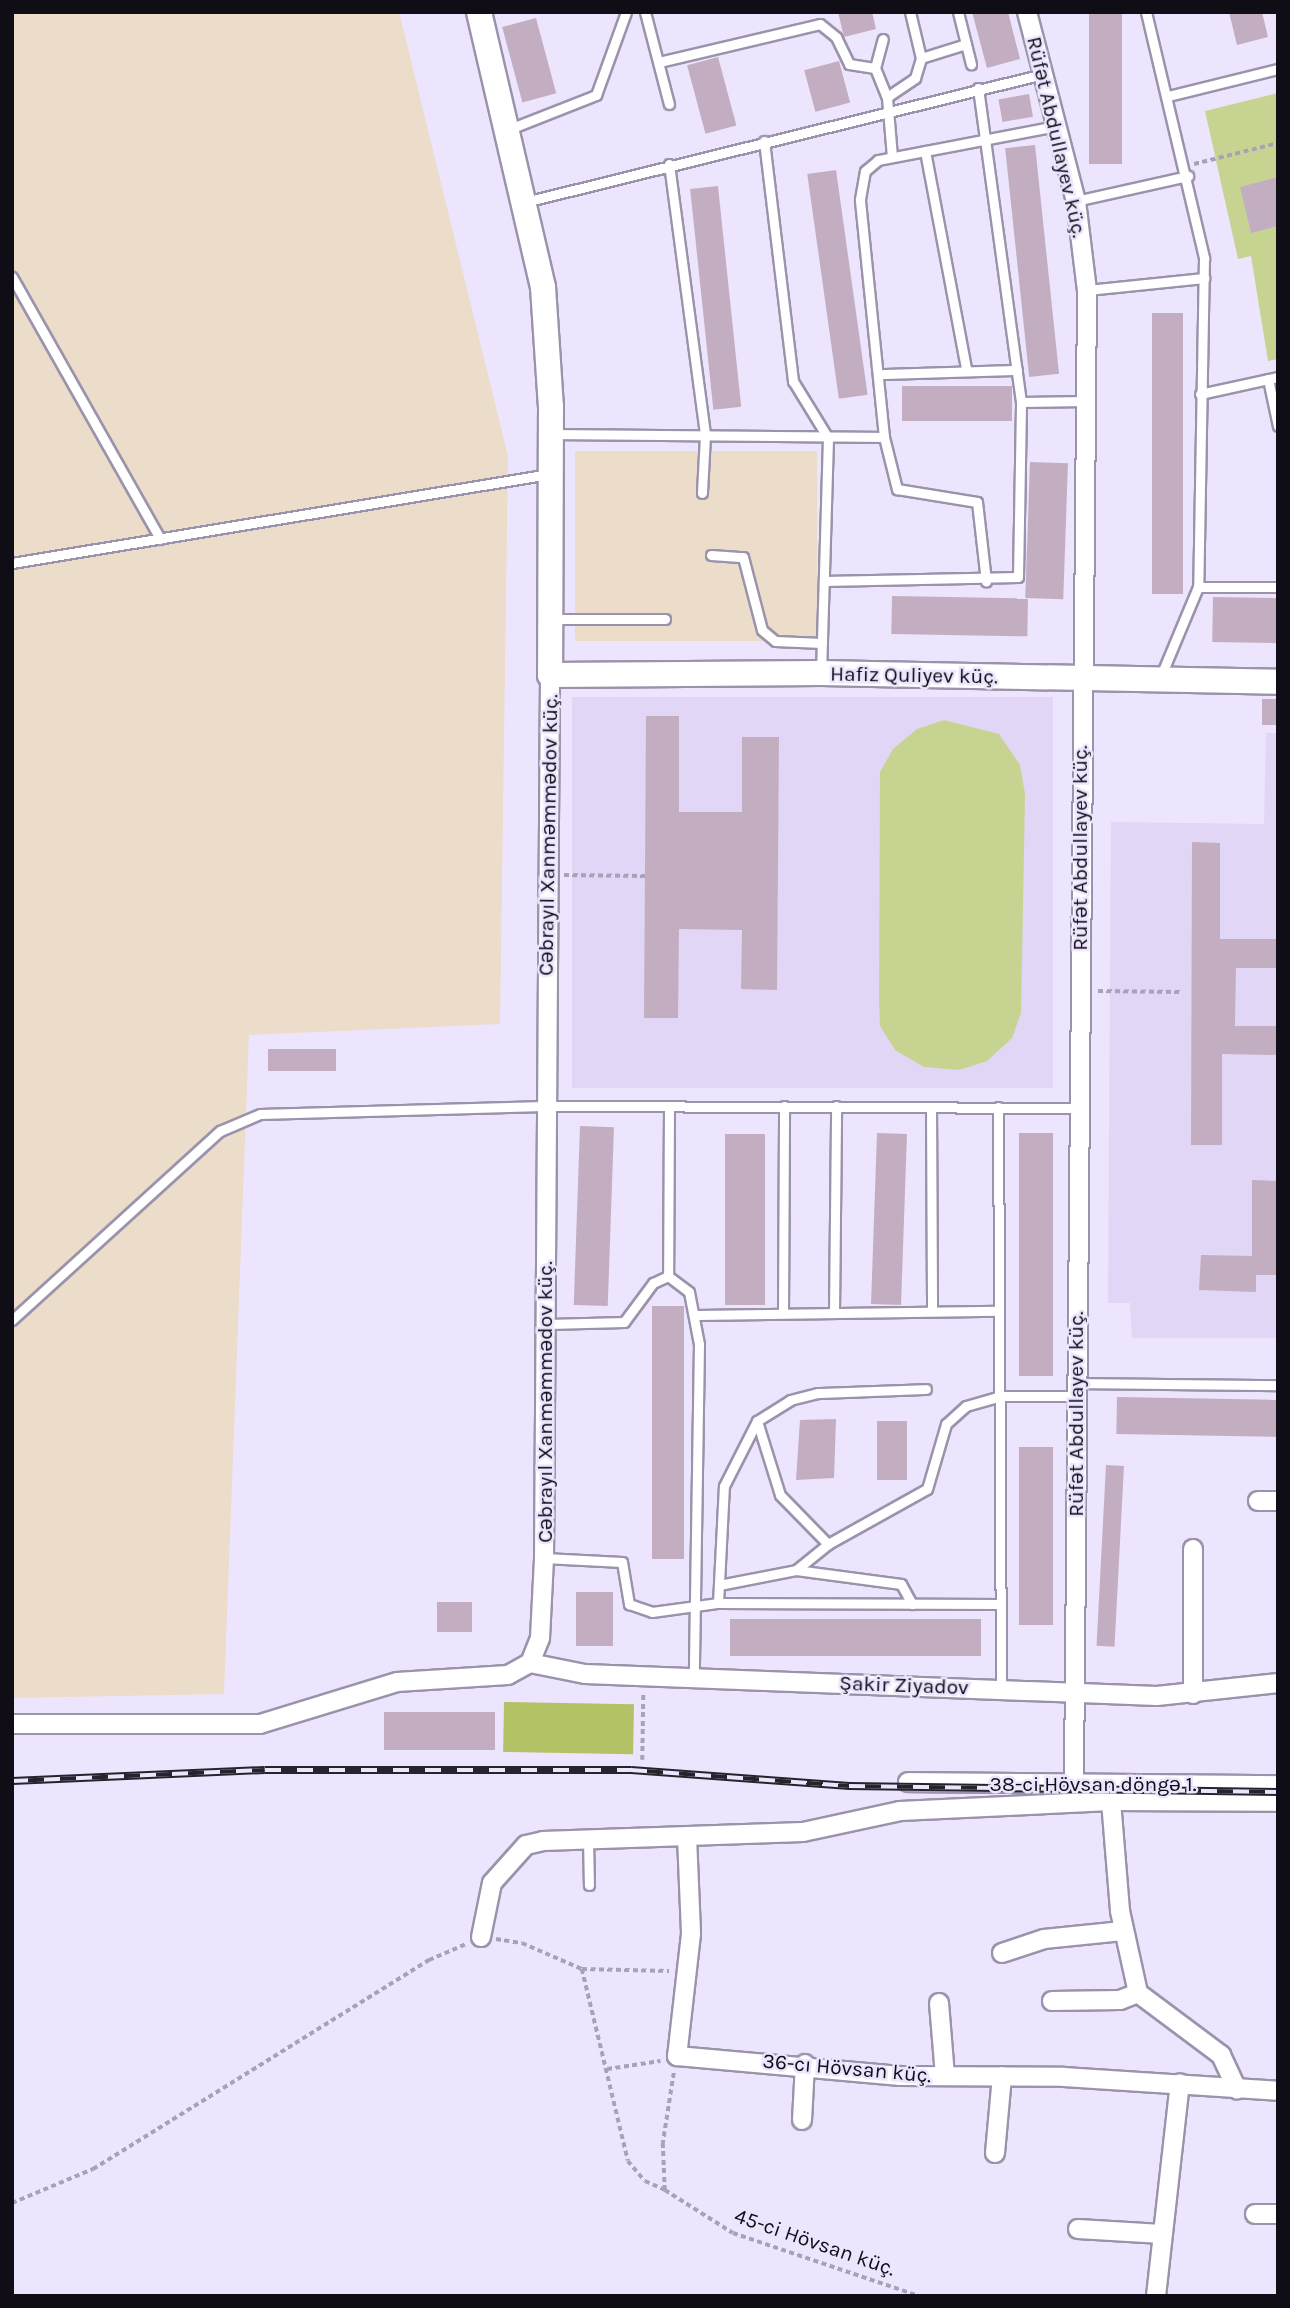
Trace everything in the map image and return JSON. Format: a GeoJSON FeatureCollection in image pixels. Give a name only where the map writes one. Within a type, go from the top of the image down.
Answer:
{"type":"FeatureCollection","features":[{"type":"Feature","properties":{"kind":"street","name":"Cəbrayıl Xanməmmədov küç."},"geometry":{"type":"LineString","coordinates":[[479,12],[543,286],[551,434],[544,1106],[548,1324],[540,1637],[530,1663]]}},
{"type":"Feature","properties":{"kind":"street","name":"Rüfət Abdullayev küç."},"geometry":{"type":"LineString","coordinates":[[1027,12],[1076,201],[1087,290],[1081,678],[1074,1784]]}},
{"type":"Feature","properties":{"kind":"street","name":"Hafiz Quliyev küç."},"geometry":{"type":"LineString","coordinates":[[550,675],[821,673],[1278,682]]}},
{"type":"Feature","properties":{"kind":"street"},"geometry":{"type":"LineString","coordinates":[[1258,1501],[1278,1501]]}},
{"type":"Feature","properties":{"kind":"street"},"geometry":{"type":"LineString","coordinates":[[1193,1549],[1193,1694]]}},
{"type":"Feature","properties":{"kind":"street","name":"Şakir Ziyadov"},"geometry":{"type":"LineString","coordinates":[[530,1663],[570,1673],[1193,1694],[1278,1683]]}},
{"type":"Feature","properties":{"kind":"street"},"geometry":{"type":"LineString","coordinates":[[12,1724],[260,1724],[397,1682],[508,1675],[530,1663]]}},
{"type":"Feature","properties":{"kind":"street","name":"38-ci Hövsan döngə 1."},"geometry":{"type":"LineString","coordinates":[[908,1782],[1278,1786]]}},
{"type":"Feature","properties":{"kind":"street"},"geometry":{"type":"LineString","coordinates":[[481,1937],[492,1883],[526,1845],[588,1837],[687,1838],[803,1832],[900,1811],[1111,1801],[1278,1802]]}},
{"type":"Feature","properties":{"kind":"street"},"geometry":{"type":"LineString","coordinates":[[1111,1801],[1123,1931],[1138,1993],[1222,2055],[1237,2089]]}},
{"type":"Feature","properties":{"kind":"street"},"geometry":{"type":"LineString","coordinates":[[677,2056],[688,1971],[687,1838]]}},
{"type":"Feature","properties":{"kind":"street"},"geometry":{"type":"LineString","coordinates":[[1002,1953],[1044,1939],[1123,1931]]}},
{"type":"Feature","properties":{"kind":"street"},"geometry":{"type":"LineString","coordinates":[[1052,2001],[1120,2000],[1138,1993]]}},
{"type":"Feature","properties":{"kind":"street"},"geometry":{"type":"LineString","coordinates":[[939,2003],[946,2076]]}},
{"type":"Feature","properties":{"kind":"street","name":"36-cı Hövsan küç."},"geometry":{"type":"LineString","coordinates":[[677,2056],[946,2076],[1180,2083],[1278,2091]]}},
{"type":"Feature","properties":{"kind":"street"},"geometry":{"type":"LineString","coordinates":[[802,2120],[805,2064]]}},
{"type":"Feature","properties":{"kind":"street"},"geometry":{"type":"LineString","coordinates":[[995,2153],[1002,2076]]}},
{"type":"Feature","properties":{"kind":"street"},"geometry":{"type":"LineString","coordinates":[[1156,2296],[1180,2083]]}},
{"type":"Feature","properties":{"kind":"street"},"geometry":{"type":"LineString","coordinates":[[1255,2214],[1278,2214]]}},
{"type":"Feature","properties":{"kind":"street"},"geometry":{"type":"LineString","coordinates":[[1078,2229],[1162,2234]]}},
{"type":"Feature","properties":{"kind":"lane"},"geometry":{"type":"LineString","coordinates":[[506,130],[597,95],[626,12]]}},
{"type":"Feature","properties":{"kind":"lane"},"geometry":{"type":"LineString","coordinates":[[645,12],[670,104]]}},
{"type":"Feature","properties":{"kind":"lane"},"geometry":{"type":"LineString","coordinates":[[887,97],[915,78],[921,58],[910,12]]}},
{"type":"Feature","properties":{"kind":"lane"},"geometry":{"type":"LineString","coordinates":[[958,12],[971,64]]}},
{"type":"Feature","properties":{"kind":"lane"},"geometry":{"type":"LineString","coordinates":[[1146,12],[1187,171],[1204,278],[1198,587],[1159,680]]}},
{"type":"Feature","properties":{"kind":"lane"},"geometry":{"type":"LineString","coordinates":[[659,62],[820,24],[836,37],[849,64],[875,68]]}},
{"type":"Feature","properties":{"kind":"lane"},"geometry":{"type":"LineString","coordinates":[[883,39],[875,68],[887,97],[884,111],[892,157]]}},
{"type":"Feature","properties":{"kind":"lane"},"geometry":{"type":"LineString","coordinates":[[921,58],[966,44]]}},
{"type":"Feature","properties":{"kind":"lane"},"geometry":{"type":"LineString","coordinates":[[1168,96],[1278,69]]}},
{"type":"Feature","properties":{"kind":"lane"},"geometry":{"type":"LineString","coordinates":[[523,202],[1043,74]]}},
{"type":"Feature","properties":{"kind":"lane"},"geometry":{"type":"LineString","coordinates":[[824,581],[986,581],[1018,577],[1021,402],[988,139],[978,89]]}},
{"type":"Feature","properties":{"kind":"lane"},"geometry":{"type":"LineString","coordinates":[[986,581],[977,502],[897,489],[884,437],[881,374],[860,180],[878,160],[1056,126]]}},
{"type":"Feature","properties":{"kind":"lane"},"geometry":{"type":"LineString","coordinates":[[764,141],[793,381],[828,438],[821,673]]}},
{"type":"Feature","properties":{"kind":"lane"},"geometry":{"type":"LineString","coordinates":[[925,151],[966,369]]}},
{"type":"Feature","properties":{"kind":"lane"},"geometry":{"type":"LineString","coordinates":[[669,164],[705,435],[702,493]]}},
{"type":"Feature","properties":{"kind":"lane"},"geometry":{"type":"LineString","coordinates":[[1076,201],[1187,171]]}},
{"type":"Feature","properties":{"kind":"lane"},"geometry":{"type":"LineString","coordinates":[[12,277],[160,539]]}},
{"type":"Feature","properties":{"kind":"lane"},"geometry":{"type":"LineString","coordinates":[[1087,290],[1204,278]]}},
{"type":"Feature","properties":{"kind":"lane"},"geometry":{"type":"LineString","coordinates":[[881,374],[966,369],[1017,370]]}},
{"type":"Feature","properties":{"kind":"lane"},"geometry":{"type":"LineString","coordinates":[[1200,394],[1273,378],[1278,426]]}},
{"type":"Feature","properties":{"kind":"lane"},"geometry":{"type":"LineString","coordinates":[[1021,402],[1087,401]]}},
{"type":"Feature","properties":{"kind":"lane"},"geometry":{"type":"LineString","coordinates":[[551,434],[884,437]]}},
{"type":"Feature","properties":{"kind":"lane"},"geometry":{"type":"LineString","coordinates":[[12,563],[550,474]]}},
{"type":"Feature","properties":{"kind":"lane"},"geometry":{"type":"LineString","coordinates":[[711,555],[743,557],[762,630],[775,641],[822,643]]}},
{"type":"Feature","properties":{"kind":"lane"},"geometry":{"type":"LineString","coordinates":[[1198,587],[1278,587]]}},
{"type":"Feature","properties":{"kind":"lane"},"geometry":{"type":"LineString","coordinates":[[549,619],[665,620]]}},
{"type":"Feature","properties":{"kind":"lane"},"geometry":{"type":"LineString","coordinates":[[12,1320],[220,1131],[260,1114],[544,1106],[1078,1108]]}},
{"type":"Feature","properties":{"kind":"lane"},"geometry":{"type":"LineString","coordinates":[[783,1106],[783,1313]]}},
{"type":"Feature","properties":{"kind":"lane"},"geometry":{"type":"LineString","coordinates":[[834,1312],[836,1106]]}},
{"type":"Feature","properties":{"kind":"lane"},"geometry":{"type":"LineString","coordinates":[[668,1276],[669,1107]]}},
{"type":"Feature","properties":{"kind":"lane"},"geometry":{"type":"LineString","coordinates":[[931,1107],[932,1311]]}},
{"type":"Feature","properties":{"kind":"lane"},"geometry":{"type":"LineString","coordinates":[[998,1107],[1001,1688]]}},
{"type":"Feature","properties":{"kind":"lane"},"geometry":{"type":"LineString","coordinates":[[548,1324],[624,1322],[653,1283],[668,1276]]}},
{"type":"Feature","properties":{"kind":"lane"},"geometry":{"type":"LineString","coordinates":[[668,1276],[689,1292],[697,1315],[694,1678]]}},
{"type":"Feature","properties":{"kind":"lane"},"geometry":{"type":"LineString","coordinates":[[697,1315],[999,1311]]}},
{"type":"Feature","properties":{"kind":"lane"},"geometry":{"type":"LineString","coordinates":[[796,1570],[828,1544],[927,1489],[946,1424],[967,1406],[1000,1396],[1075,1389],[1278,1385]]}},
{"type":"Feature","properties":{"kind":"lane"},"geometry":{"type":"LineString","coordinates":[[718,1603],[724,1486],[757,1421],[790,1400],[818,1393],[926,1389]]}},
{"type":"Feature","properties":{"kind":"lane"},"geometry":{"type":"LineString","coordinates":[[757,1421],[780,1495],[828,1544]]}},
{"type":"Feature","properties":{"kind":"lane"},"geometry":{"type":"LineString","coordinates":[[544,1558],[622,1562],[636,1610],[718,1603],[1000,1604]]}},
{"type":"Feature","properties":{"kind":"lane"},"geometry":{"type":"LineString","coordinates":[[719,1585],[796,1570],[901,1584],[912,1604]]}},
{"type":"Feature","properties":{"kind":"lane"},"geometry":{"type":"LineString","coordinates":[[588,1837],[589,1885]]}},
{"type":"Feature","properties":{"kind":"path"},"geometry":{"type":"LineString","coordinates":[[1187,171],[1278,143]]}},
{"type":"Feature","properties":{"kind":"path"},"geometry":{"type":"LineString","coordinates":[[548,874],[645,876]]}},
{"type":"Feature","properties":{"kind":"path"},"geometry":{"type":"LineString","coordinates":[[1079,990],[1181,992]]}},
{"type":"Feature","properties":{"kind":"path"},"geometry":{"type":"LineString","coordinates":[[642,1760],[643,1676]]}},
{"type":"Feature","properties":{"kind":"path"},"geometry":{"type":"LineString","coordinates":[[12,2203],[93,2169],[429,1960],[481,1937],[522,1943],[582,1969],[688,1971]]}},
{"type":"Feature","properties":{"kind":"path","name":"45-ci Hövsan küç."},"geometry":{"type":"LineString","coordinates":[[582,1969],[628,2161],[645,2181],[665,2190],[733,2233],[919,2296]]}},
{"type":"Feature","properties":{"kind":"path"},"geometry":{"type":"LineString","coordinates":[[607,2069],[677,2056],[663,2143],[665,2190]]}},
{"type":"Feature","properties":{"kind":"shaded area"},"geometry":{"type":"Polygon","coordinates":[[[12,12],[399,12],[508,456],[500,1024],[249,1035],[224,1694],[12,1698],[12,12]]]}},
{"type":"Feature","properties":{"kind":"shaded area"},"geometry":{"type":"Polygon","coordinates":[[[575,451],[817,451],[817,641],[575,641],[575,451]]]}},
{"type":"Feature","properties":{"kind":"shaded area"},"geometry":{"type":"Polygon","coordinates":[[[572,697],[1053,697],[1053,1088],[572,1088],[572,697]]]}},
{"type":"Feature","properties":{"kind":"shaded area"},"geometry":{"type":"Polygon","coordinates":[[[1266,733],[1278,733],[1278,1338],[1132,1338],[1130,1303],[1108,1303],[1111,822],[1264,824],[1266,733]]]}},
{"type":"Feature","properties":{"kind":"green space"},"geometry":{"type":"Polygon","coordinates":[[[1278,93],[1278,359],[1268,361],[1251,256],[1238,259],[1205,111],[1278,93]]]}},
{"type":"Feature","properties":{"kind":"green space"},"geometry":{"type":"Polygon","coordinates":[[[944,720],[999,734],[1020,765],[1025,794],[1021,1013],[1012,1038],[987,1061],[959,1070],[924,1067],[895,1050],[880,1026],[880,772],[893,749],[917,729],[944,720]]]}},
{"type":"Feature","properties":{"kind":"green space"},"geometry":{"type":"Polygon","coordinates":[[[504,1702],[634,1704],[633,1754],[503,1752],[504,1702]]]}},
{"type":"Feature","properties":{"kind":"building"},"geometry":{"type":"Polygon","coordinates":[[[838,12],[872,12],[876,29],[844,37],[838,12]]]}},
{"type":"Feature","properties":{"kind":"building"},"geometry":{"type":"Polygon","coordinates":[[[972,12],[1008,12],[1020,59],[987,68],[972,12]]]}},
{"type":"Feature","properties":{"kind":"building"},"geometry":{"type":"Polygon","coordinates":[[[1089,12],[1122,12],[1122,164],[1089,164],[1089,12]]]}},
{"type":"Feature","properties":{"kind":"building"},"geometry":{"type":"Polygon","coordinates":[[[1229,12],[1262,12],[1268,37],[1237,45],[1229,12]]]}},
{"type":"Feature","properties":{"kind":"building"},"geometry":{"type":"Polygon","coordinates":[[[536,18],[556,93],[522,102],[502,27],[536,18]]]}},
{"type":"Feature","properties":{"kind":"building"},"geometry":{"type":"Polygon","coordinates":[[[718,57],[736,126],[705,134],[687,65],[718,57]]]}},
{"type":"Feature","properties":{"kind":"building"},"geometry":{"type":"Polygon","coordinates":[[[839,61],[850,103],[815,112],[804,70],[839,61]]]}},
{"type":"Feature","properties":{"kind":"building"},"geometry":{"type":"Polygon","coordinates":[[[1029,94],[1033,117],[1002,122],[998,99],[1029,94]]]}},
{"type":"Feature","properties":{"kind":"building"},"geometry":{"type":"Polygon","coordinates":[[[1035,145],[1059,374],[1029,377],[1005,148],[1035,145]]]}},
{"type":"Feature","properties":{"kind":"building"},"geometry":{"type":"Polygon","coordinates":[[[836,170],[868,395],[839,399],[807,174],[836,170]]]}},
{"type":"Feature","properties":{"kind":"building"},"geometry":{"type":"Polygon","coordinates":[[[1278,177],[1278,226],[1251,233],[1240,187],[1278,177]]]}},
{"type":"Feature","properties":{"kind":"building"},"geometry":{"type":"Polygon","coordinates":[[[718,186],[741,407],[713,410],[690,189],[718,186]]]}},
{"type":"Feature","properties":{"kind":"building"},"geometry":{"type":"Polygon","coordinates":[[[1152,313],[1183,313],[1183,594],[1152,594],[1152,313]]]}},
{"type":"Feature","properties":{"kind":"building"},"geometry":{"type":"Polygon","coordinates":[[[902,386],[1012,386],[1012,421],[902,421],[902,386]]]}},
{"type":"Feature","properties":{"kind":"building"},"geometry":{"type":"Polygon","coordinates":[[[1030,462],[1068,463],[1063,599],[1025,598],[1030,462]]]}},
{"type":"Feature","properties":{"kind":"building"},"geometry":{"type":"Polygon","coordinates":[[[892,596],[1028,598],[1027,636],[891,634],[892,596]]]}},
{"type":"Feature","properties":{"kind":"building"},"geometry":{"type":"Polygon","coordinates":[[[1213,597],[1278,598],[1277,643],[1212,642],[1213,597]]]}},
{"type":"Feature","properties":{"kind":"building"},"geometry":{"type":"Polygon","coordinates":[[[1262,699],[1278,699],[1278,725],[1262,725],[1262,699]]]}},
{"type":"Feature","properties":{"kind":"building"},"geometry":{"type":"Polygon","coordinates":[[[646,716],[679,716],[679,812],[742,812],[742,737],[779,737],[777,990],[741,989],[742,930],[679,929],[678,1018],[644,1018],[646,716]]]}},
{"type":"Feature","properties":{"kind":"building"},"geometry":{"type":"Polygon","coordinates":[[[1192,842],[1220,843],[1220,939],[1278,939],[1278,968],[1236,968],[1235,1026],[1278,1026],[1278,1055],[1222,1054],[1222,1145],[1191,1145],[1192,842]]]}},
{"type":"Feature","properties":{"kind":"building"},"geometry":{"type":"Polygon","coordinates":[[[268,1049],[336,1049],[336,1071],[268,1071],[268,1049]]]}},
{"type":"Feature","properties":{"kind":"building"},"geometry":{"type":"Polygon","coordinates":[[[580,1126],[614,1127],[608,1306],[574,1305],[580,1126]]]}},
{"type":"Feature","properties":{"kind":"building"},"geometry":{"type":"Polygon","coordinates":[[[877,1133],[907,1134],[901,1305],[871,1304],[877,1133]]]}},
{"type":"Feature","properties":{"kind":"building"},"geometry":{"type":"Polygon","coordinates":[[[1019,1133],[1053,1133],[1053,1376],[1019,1376],[1019,1133]]]}},
{"type":"Feature","properties":{"kind":"building"},"geometry":{"type":"Polygon","coordinates":[[[725,1134],[765,1134],[765,1305],[725,1305],[725,1134]]]}},
{"type":"Feature","properties":{"kind":"building"},"geometry":{"type":"Polygon","coordinates":[[[1252,1180],[1278,1181],[1278,1275],[1256,1275],[1256,1292],[1199,1290],[1201,1255],[1252,1256],[1252,1180]]]}},
{"type":"Feature","properties":{"kind":"building"},"geometry":{"type":"Polygon","coordinates":[[[652,1306],[684,1306],[684,1559],[652,1559],[652,1306]]]}},
{"type":"Feature","properties":{"kind":"building"},"geometry":{"type":"Polygon","coordinates":[[[1117,1397],[1278,1400],[1277,1437],[1116,1434],[1117,1397]]]}},
{"type":"Feature","properties":{"kind":"building"},"geometry":{"type":"Polygon","coordinates":[[[836,1419],[834,1478],[796,1480],[800,1420],[836,1419]]]}},
{"type":"Feature","properties":{"kind":"building"},"geometry":{"type":"Polygon","coordinates":[[[877,1421],[907,1421],[907,1480],[877,1480],[877,1421]]]}},
{"type":"Feature","properties":{"kind":"building"},"geometry":{"type":"Polygon","coordinates":[[[1019,1447],[1053,1447],[1053,1625],[1019,1625],[1019,1447]]]}},
{"type":"Feature","properties":{"kind":"building"},"geometry":{"type":"Polygon","coordinates":[[[1106,1465],[1124,1466],[1115,1647],[1097,1646],[1106,1465]]]}},
{"type":"Feature","properties":{"kind":"building"},"geometry":{"type":"Polygon","coordinates":[[[576,1592],[613,1592],[613,1646],[576,1646],[576,1592]]]}},
{"type":"Feature","properties":{"kind":"building"},"geometry":{"type":"Polygon","coordinates":[[[437,1602],[472,1602],[472,1632],[437,1632],[437,1602]]]}},
{"type":"Feature","properties":{"kind":"building"},"geometry":{"type":"Polygon","coordinates":[[[730,1619],[981,1619],[981,1656],[730,1656],[730,1619]]]}},
{"type":"Feature","properties":{"kind":"building"},"geometry":{"type":"Polygon","coordinates":[[[384,1712],[495,1712],[495,1750],[384,1750],[384,1712]]]}},
{"type":"Feature","properties":{"kind":"railway"},"geometry":{"type":"LineString","coordinates":[[12,1781],[265,1770],[631,1770],[849,1786],[1278,1792]]}}]}
